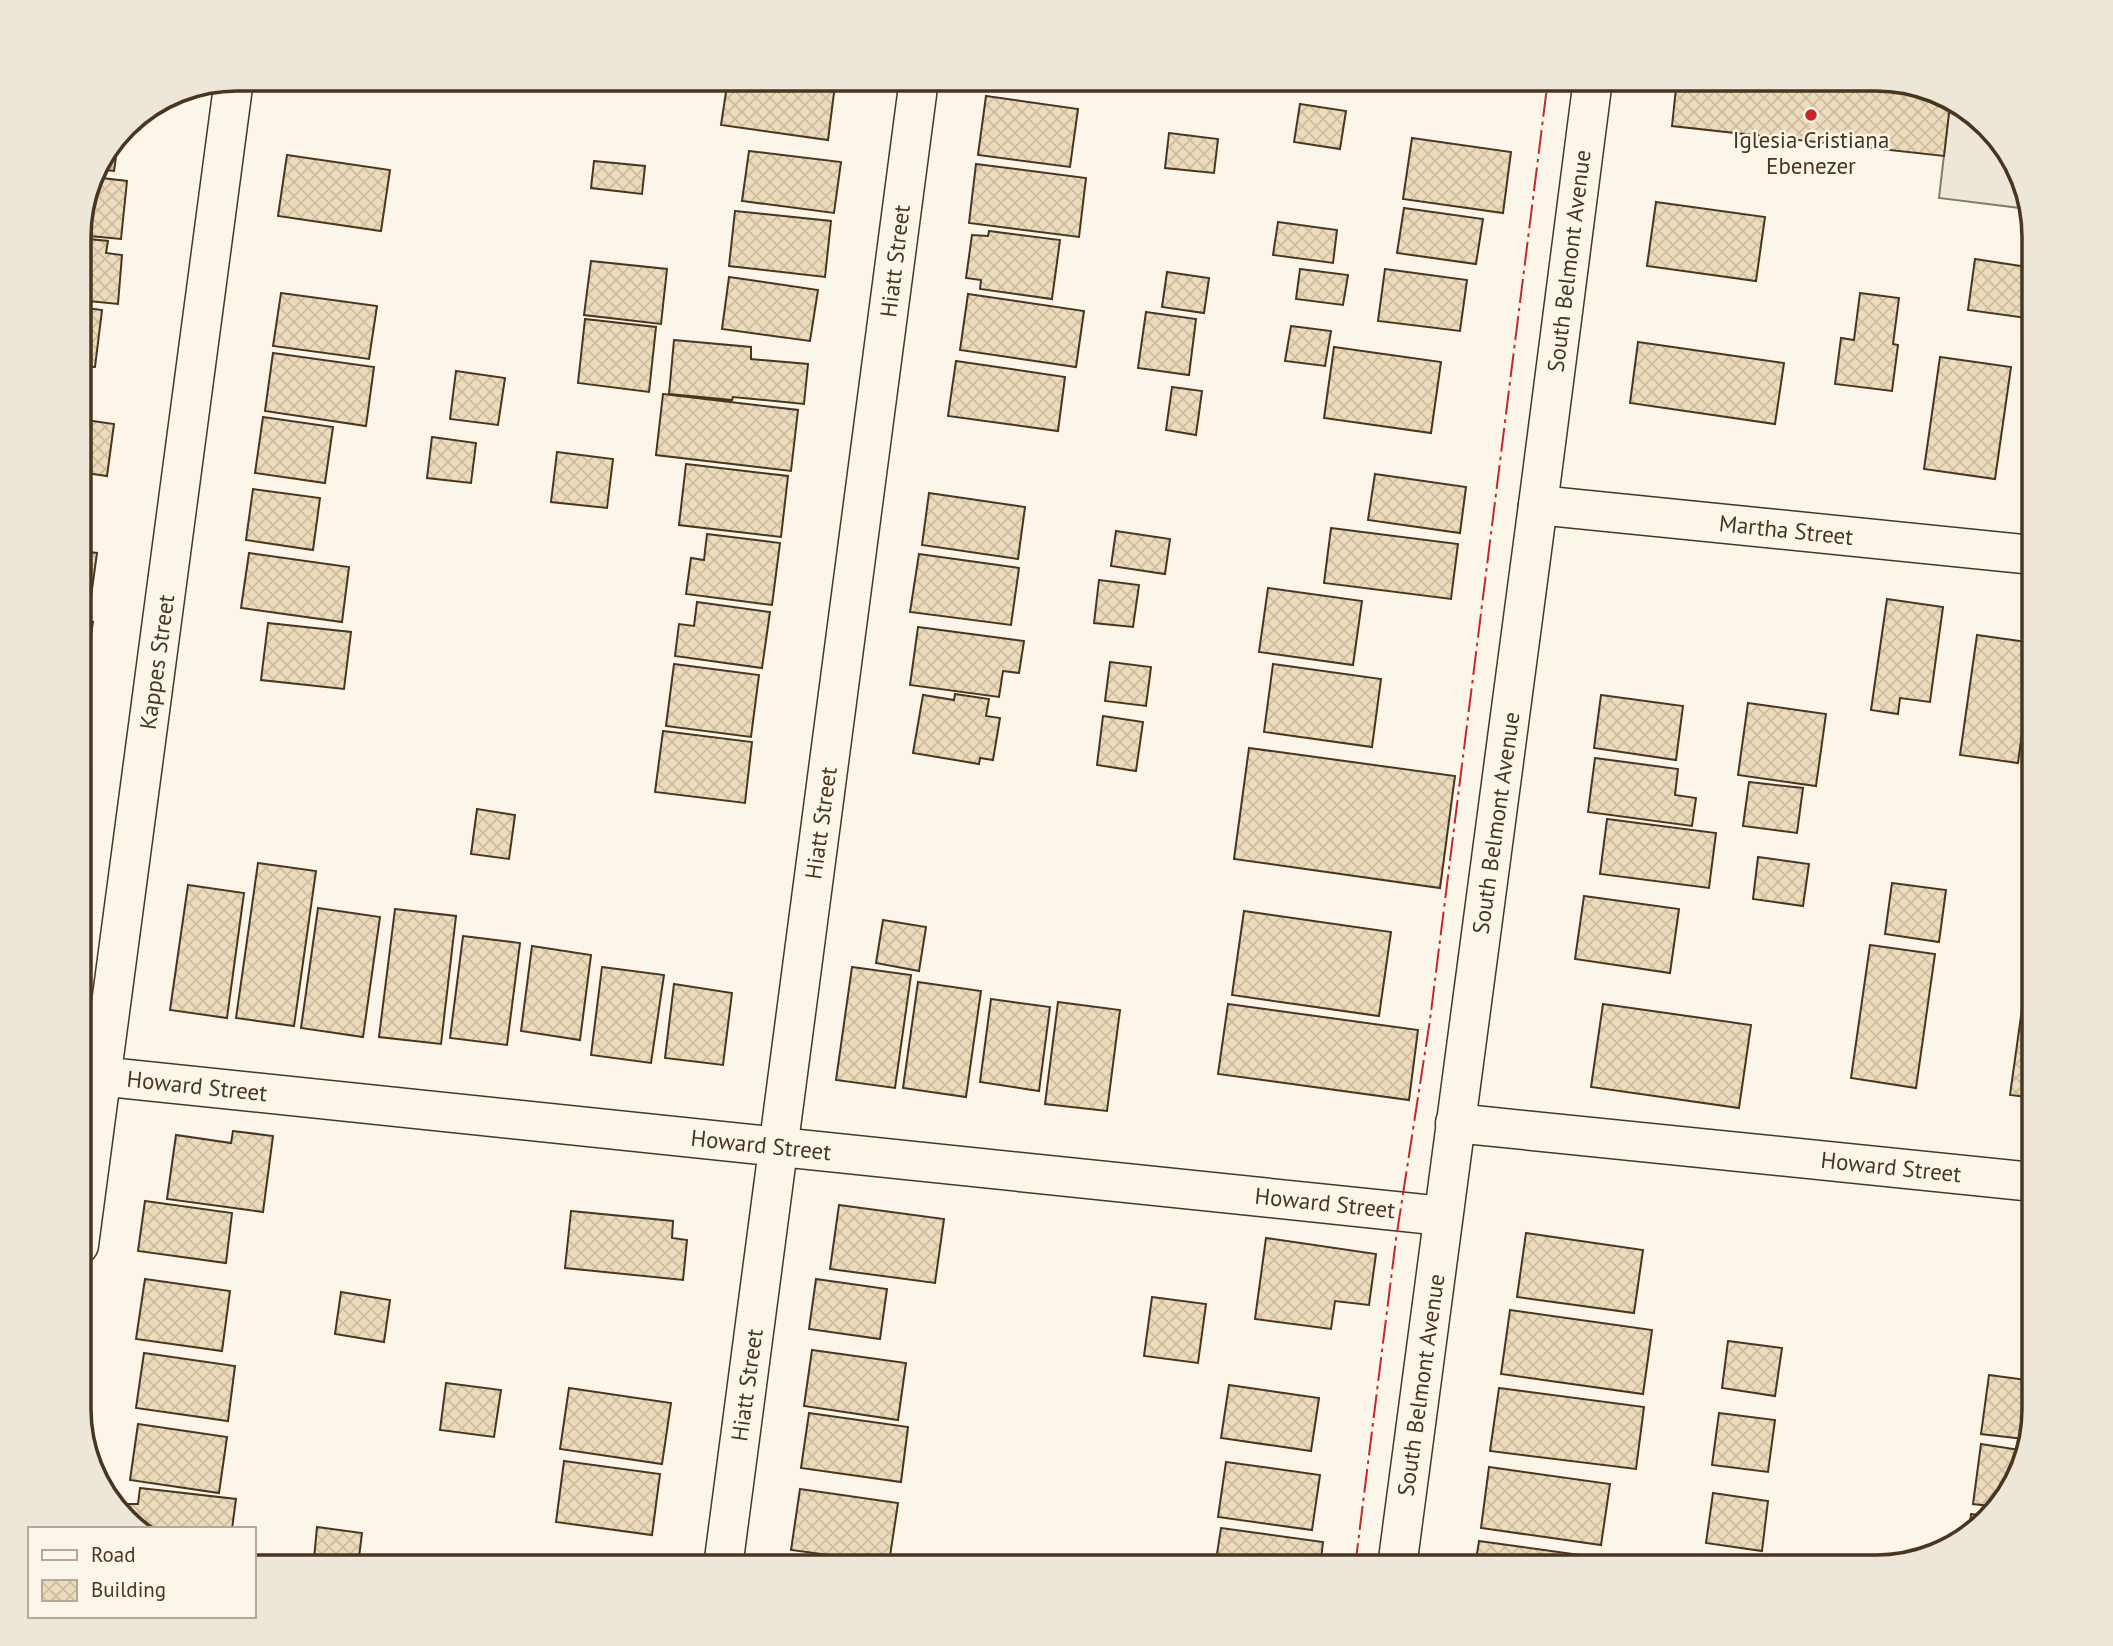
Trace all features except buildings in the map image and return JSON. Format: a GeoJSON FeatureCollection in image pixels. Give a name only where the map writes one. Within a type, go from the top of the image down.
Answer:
{"type":"FeatureCollection","features":[{"type":"Feature","properties":{"kind":"street","name":"Kappes Street"},"geometry":{"type":"LineString","coordinates":[[91,1068],[193,398],[232,91]]}},
{"type":"Feature","properties":{"kind":"street","name":"Hiatt Street"},"geometry":{"type":"LineString","coordinates":[[725,1555],[917,91]]}},
{"type":"Feature","properties":{"kind":"street","name":"South Belmont Avenue"},"geometry":{"type":"LineString","coordinates":[[1398,1555],[1591,91]]}},
{"type":"Feature","properties":{"kind":"street","name":"Martha Street"},"geometry":{"type":"LineString","coordinates":[[1538,505],[2022,554]]}},
{"type":"Feature","properties":{"kind":"street","name":"Howard Street"},"geometry":{"type":"LineString","coordinates":[[91,1075],[1443,1216]]}},
{"type":"Feature","properties":{"kind":"street","name":"Howard Street"},"geometry":{"type":"LineString","coordinates":[[1455,1123],[2022,1181]]}},
{"type":"Feature","properties":{"kind":"shaded area"},"geometry":{"type":"Polygon","coordinates":[[[1949,111],[1965,121],[1992,148],[2011,181],[2019,208],[1939,198],[1949,111]]]}},
{"type":"Feature","properties":{"kind":"power"},"geometry":{"type":"LineString","coordinates":[[1356,1555],[1396,1239],[1430,1020],[1546,91]]}},
{"type":"Feature","properties":{"kind":"place","name":"Iglesia Cristiana Ebenezer"},"geometry":{"type":"Point","coordinates":[1811,115]}}]}
